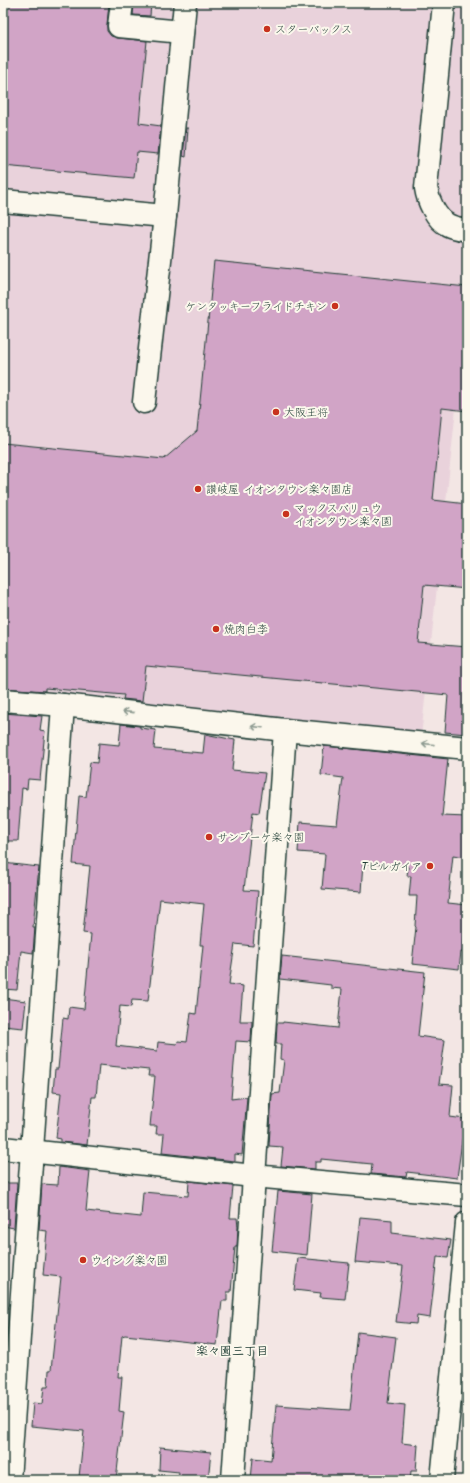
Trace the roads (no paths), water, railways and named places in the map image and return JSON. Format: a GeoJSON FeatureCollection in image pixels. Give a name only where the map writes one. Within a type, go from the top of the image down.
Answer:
{"type":"FeatureCollection","features":[{"type":"Feature","properties":{"kind":"street"},"geometry":{"type":"LineString","coordinates":[[122,3],[119,26],[182,32]]}},
{"type":"Feature","properties":{"kind":"street"},"geometry":{"type":"LineString","coordinates":[[144,402],[165,216],[185,3]]}},
{"type":"Feature","properties":{"kind":"street"},"geometry":{"type":"LineString","coordinates":[[444,3],[427,192],[431,204],[447,225],[467,230]]}},
{"type":"Feature","properties":{"kind":"street"},"geometry":{"type":"LineString","coordinates":[[3,201],[165,216]]}},
{"type":"Feature","properties":{"kind":"street"},"geometry":{"type":"LineString","coordinates":[[3,700],[63,705],[285,730],[467,748]]}},
{"type":"Feature","properties":{"kind":"street"},"geometry":{"type":"LineString","coordinates":[[8,1480],[63,705]]}},
{"type":"Feature","properties":{"kind":"street"},"geometry":{"type":"LineString","coordinates":[[233,1480],[285,730]]}},
{"type":"Feature","properties":{"kind":"street"},"geometry":{"type":"LineString","coordinates":[[3,1148],[32,1150],[253,1176],[467,1195]]}},
{"type":"Feature","properties":{"kind":"street"},"geometry":{"type":"LineString","coordinates":[[442,1480],[467,1223]]}},
{"type":"Feature","properties":{"kind":"place","name":"スターバックス"},"geometry":{"type":"Point","coordinates":[267,29]}},
{"type":"Feature","properties":{"kind":"place","name":"ケンタッキーフライドチキン"},"geometry":{"type":"Point","coordinates":[335,306]}},
{"type":"Feature","properties":{"kind":"place","name":"大阪王将"},"geometry":{"type":"Point","coordinates":[276,412]}},
{"type":"Feature","properties":{"kind":"place","name":"讃岐屋 イオンタウン楽々園店"},"geometry":{"type":"Point","coordinates":[198,489]}},
{"type":"Feature","properties":{"kind":"place","name":"マックスバリュウ イオンタウン楽々園"},"geometry":{"type":"Point","coordinates":[286,514]}},
{"type":"Feature","properties":{"kind":"place","name":"焼肉白李"},"geometry":{"type":"Point","coordinates":[216,629]}},
{"type":"Feature","properties":{"kind":"place","name":"サンブーケ楽々園"},"geometry":{"type":"Point","coordinates":[209,837]}},
{"type":"Feature","properties":{"kind":"place","name":"Tビルガイア"},"geometry":{"type":"Point","coordinates":[430,866]}},
{"type":"Feature","properties":{"kind":"place","name":"ウイング楽々園"},"geometry":{"type":"Point","coordinates":[83,1260]}},
{"type":"Feature","properties":{"kind":"district","name":"楽々園三丁目"},"geometry":{"type":"Point","coordinates":[232,1351]}}]}
